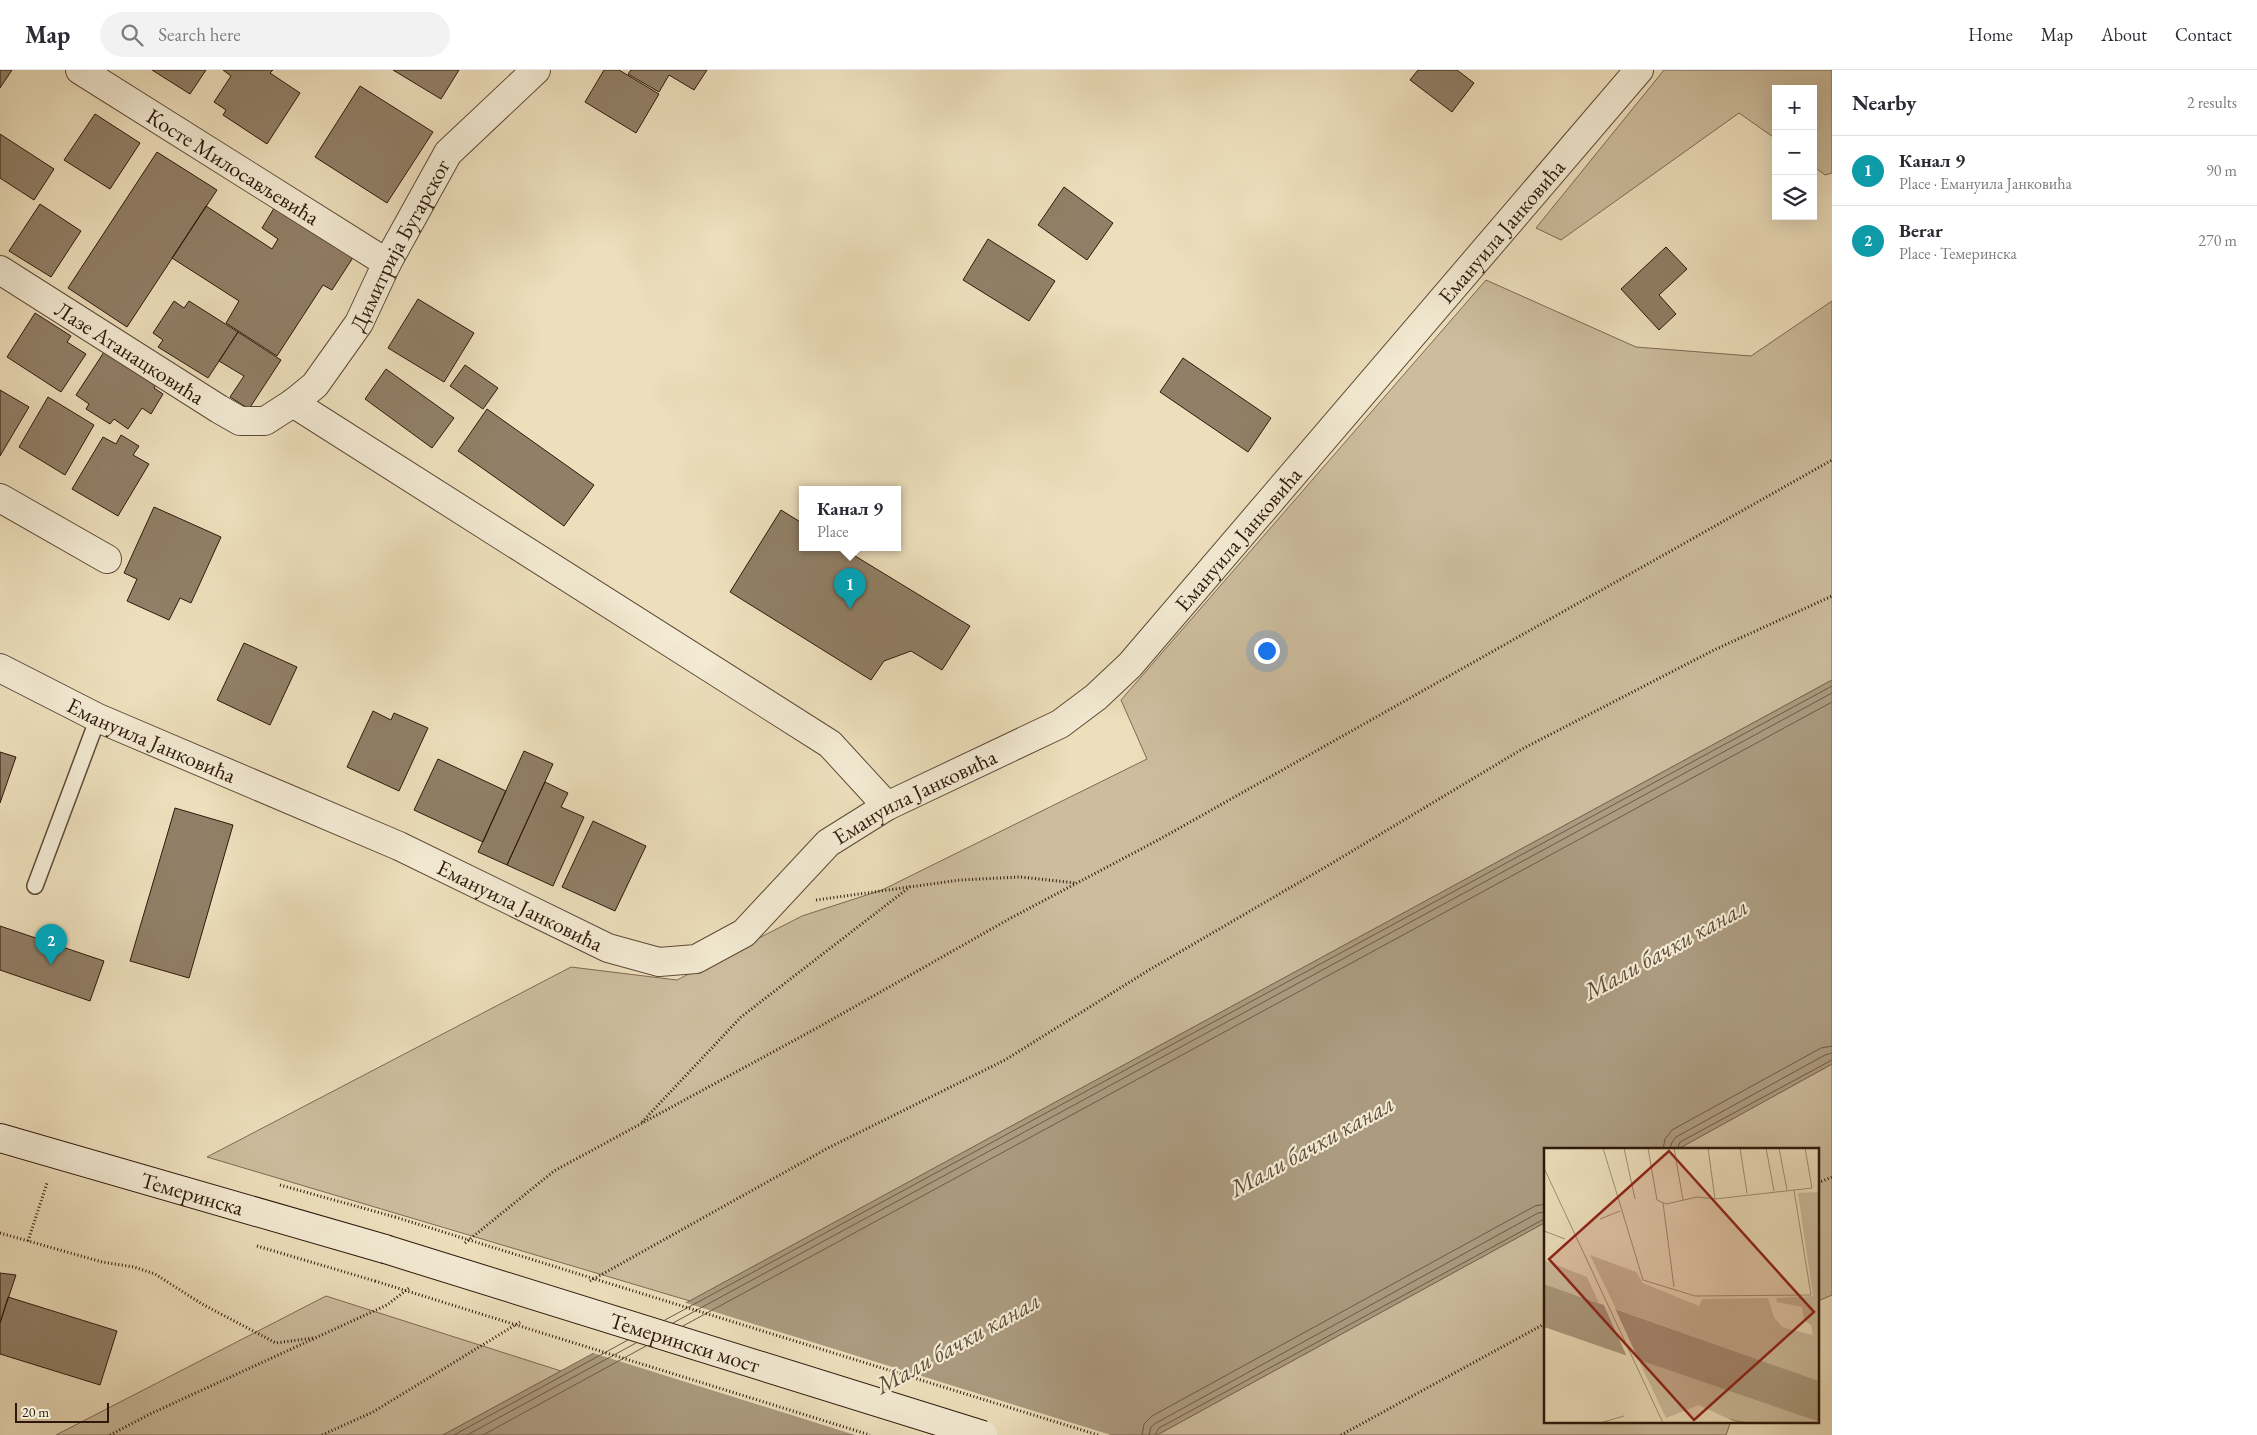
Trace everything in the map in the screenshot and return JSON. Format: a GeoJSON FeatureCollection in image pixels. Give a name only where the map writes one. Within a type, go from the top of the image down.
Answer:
{"type":"FeatureCollection","features":[{"type":"Feature","properties":{"kind":"street","name":"Косте Милосављевића"},"geometry":{"type":"LineString","coordinates":[[80,70],[387,263]]}},
{"type":"Feature","properties":{"kind":"street","name":"Димитрија Бугарског"},"geometry":{"type":"LineString","coordinates":[[265,421],[293,403],[315,385],[359,323],[387,263],[448,153],[536,70]]}},
{"type":"Feature","properties":{"kind":"street","name":"Емануила Јанковића"},"geometry":{"type":"LineString","coordinates":[[0,668],[98,718],[399,846],[608,948],[659,962],[696,959],[744,933],[828,843],[886,806],[1060,724],[1096,697],[1130,665],[1640,70]]}},
{"type":"Feature","properties":{"kind":"street","name":"Лазе Атанацковића"},"geometry":{"type":"LineString","coordinates":[[0,270],[240,421],[265,421]]}},
{"type":"Feature","properties":{"kind":"street"},"geometry":{"type":"LineString","coordinates":[[293,403],[830,744],[886,806]]}},
{"type":"Feature","properties":{"kind":"street"},"geometry":{"type":"LineString","coordinates":[[0,498],[108,559]]}},
{"type":"Feature","properties":{"kind":"street","name":"Темеринска"},"geometry":{"type":"LineString","coordinates":[[0,1138],[385,1248]]}},
{"type":"Feature","properties":{"kind":"street","name":"Темерински мост"},"geometry":{"type":"LineString","coordinates":[[385,1248],[983,1435]]}},
{"type":"Feature","properties":{"kind":"lane"},"geometry":{"type":"LineString","coordinates":[[35,886],[98,718]]}},
{"type":"Feature","properties":{"kind":"path"},"geometry":{"type":"LineString","coordinates":[[463,1244],[554,1171],[639,1126],[1076,883],[1160,839],[1832,460]]}},
{"type":"Feature","properties":{"kind":"path"},"geometry":{"type":"LineString","coordinates":[[589,1282],[648,1247],[828,1148],[1005,1060],[1148,970],[1334,862],[1524,748],[1714,650],[1832,596]]}},
{"type":"Feature","properties":{"kind":"path"},"geometry":{"type":"LineString","coordinates":[[769,907],[960,880],[1020,877],[1076,883]]}},
{"type":"Feature","properties":{"kind":"path"},"geometry":{"type":"LineString","coordinates":[[639,1126],[741,1017],[911,886]]}},
{"type":"Feature","properties":{"kind":"path"},"geometry":{"type":"LineString","coordinates":[[1820,1183],[1832,1177]]}},
{"type":"Feature","properties":{"kind":"path"},"geometry":{"type":"LineString","coordinates":[[28,1241],[47,1183]]}},
{"type":"Feature","properties":{"kind":"path"},"geometry":{"type":"LineString","coordinates":[[395,1217],[1098,1435]]}},
{"type":"Feature","properties":{"kind":"path"},"geometry":{"type":"LineString","coordinates":[[0,1233],[102,1262],[134,1267],[155,1274],[202,1304],[276,1343],[316,1337]]}},
{"type":"Feature","properties":{"kind":"path"},"geometry":{"type":"LineString","coordinates":[[375,1281],[870,1435]]}},
{"type":"Feature","properties":{"kind":"path"},"geometry":{"type":"LineString","coordinates":[[110,1435],[150,1414],[387,1305],[410,1287]]}},
{"type":"Feature","properties":{"kind":"path"},"geometry":{"type":"LineString","coordinates":[[322,1435],[373,1412],[529,1317]]}},
{"type":"Feature","properties":{"kind":"path"},"geometry":{"type":"LineString","coordinates":[[1341,1435],[1544,1324]]}},
{"type":"Feature","properties":{"kind":"shaded area"},"geometry":{"type":"Polygon","coordinates":[[[1664,70],[1832,70],[1832,173],[1825,175],[1817,169],[1817,85],[1772,85],[1772,136],[1739,113],[1561,240],[1536,228],[1664,70]]]}},
{"type":"Feature","properties":{"kind":"shaded area"},"geometry":{"type":"Polygon","coordinates":[[[1486,280],[1636,347],[1751,356],[1832,301],[1832,680],[690,1301],[207,1157],[571,967],[677,980],[802,916],[882,890],[1147,759],[1121,700],[1486,280]]]}},
{"type":"Feature","properties":{"kind":"shaded area"},"geometry":{"type":"Polygon","coordinates":[[[1832,1064],[1832,1295],[1820,1300],[1820,1148],[1680,1148],[1832,1064]]]}},
{"type":"Feature","properties":{"kind":"shaded area"},"geometry":{"type":"Polygon","coordinates":[[[1544,1223],[1544,1422],[1731,1422],[1726,1435],[1157,1435],[1544,1223]]]}},
{"type":"Feature","properties":{"kind":"shaded area"},"geometry":{"type":"Polygon","coordinates":[[[326,1296],[561,1371],[443,1435],[56,1435],[326,1296]]]}},
{"type":"Feature","properties":{"kind":"water","name":"Мали бачки канал"},"geometry":{"type":"Polygon","coordinates":[[[1832,680],[1832,1064],[1680,1148],[1544,1148],[1544,1223],[1157,1435],[443,1435],[1832,680]]]}},
{"type":"Feature","properties":{"kind":"pier"},"geometry":{"type":"Polygon","coordinates":[[[683,1302],[1111,1435],[855,1435],[590,1352],[683,1302]]]}},
{"type":"Feature","properties":{"kind":"building"},"geometry":{"type":"Polygon","coordinates":[[[0,70],[12,70],[0,88],[0,70]]]}},
{"type":"Feature","properties":{"kind":"building"},"geometry":{"type":"Polygon","coordinates":[[[152,70],[206,70],[190,94],[152,70]]]}},
{"type":"Feature","properties":{"kind":"building"},"geometry":{"type":"Polygon","coordinates":[[[223,70],[273,70],[270,73],[300,93],[267,144],[223,115],[226,110],[214,102],[231,76],[223,70]]]}},
{"type":"Feature","properties":{"kind":"building"},"geometry":{"type":"Polygon","coordinates":[[[393,70],[459,70],[441,99],[393,70]]]}},
{"type":"Feature","properties":{"kind":"building"},"geometry":{"type":"Polygon","coordinates":[[[604,70],[619,70],[659,94],[636,133],[585,102],[604,70]]]}},
{"type":"Feature","properties":{"kind":"building"},"geometry":{"type":"Polygon","coordinates":[[[631,70],[707,70],[694,90],[669,75],[659,92],[628,74],[631,70]]]}},
{"type":"Feature","properties":{"kind":"building"},"geometry":{"type":"Polygon","coordinates":[[[1418,70],[1457,70],[1474,83],[1452,112],[1410,80],[1418,70]]]}},
{"type":"Feature","properties":{"kind":"building"},"geometry":{"type":"Polygon","coordinates":[[[360,86],[433,132],[387,203],[315,157],[360,86]]]}},
{"type":"Feature","properties":{"kind":"building"},"geometry":{"type":"Polygon","coordinates":[[[95,114],[140,143],[110,189],[64,160],[95,114]]]}},
{"type":"Feature","properties":{"kind":"building"},"geometry":{"type":"Polygon","coordinates":[[[0,134],[54,169],[34,200],[0,178],[0,134]]]}},
{"type":"Feature","properties":{"kind":"building"},"geometry":{"type":"Polygon","coordinates":[[[157,152],[217,190],[127,327],[68,288],[157,152]]]}},
{"type":"Feature","properties":{"kind":"building"},"geometry":{"type":"Polygon","coordinates":[[[1064,187],[1113,223],[1087,260],[1038,225],[1064,187]]]}},
{"type":"Feature","properties":{"kind":"building"},"geometry":{"type":"Polygon","coordinates":[[[40,204],[81,231],[51,277],[9,251],[40,204]]]}},
{"type":"Feature","properties":{"kind":"building"},"geometry":{"type":"Polygon","coordinates":[[[276,205],[354,256],[332,290],[323,285],[277,356],[226,323],[239,301],[172,258],[206,206],[272,249],[278,239],[262,228],[276,205]]]}},
{"type":"Feature","properties":{"kind":"building"},"geometry":{"type":"Polygon","coordinates":[[[988,239],[1055,281],[1029,321],[963,280],[988,239]]]}},
{"type":"Feature","properties":{"kind":"building"},"geometry":{"type":"Polygon","coordinates":[[[1666,247],[1687,269],[1659,295],[1676,314],[1659,330],[1621,289],[1666,247]]]}},
{"type":"Feature","properties":{"kind":"building"},"geometry":{"type":"Polygon","coordinates":[[[418,299],[474,333],[444,382],[388,348],[418,299]]]}},
{"type":"Feature","properties":{"kind":"building"},"geometry":{"type":"Polygon","coordinates":[[[174,301],[184,308],[189,301],[238,332],[208,378],[158,347],[163,340],[153,333],[174,301]]]}},
{"type":"Feature","properties":{"kind":"building"},"geometry":{"type":"Polygon","coordinates":[[[35,313],[71,336],[67,342],[86,354],[61,392],[7,357],[35,313]]]}},
{"type":"Feature","properties":{"kind":"building"},"geometry":{"type":"Polygon","coordinates":[[[238,332],[281,360],[249,409],[230,397],[244,376],[219,361],[238,332]]]}},
{"type":"Feature","properties":{"kind":"building"},"geometry":{"type":"Polygon","coordinates":[[[106,349],[158,382],[154,388],[163,394],[151,414],[142,408],[128,429],[114,419],[110,424],[86,409],[89,404],[76,395],[106,349]]]}},
{"type":"Feature","properties":{"kind":"building"},"geometry":{"type":"Polygon","coordinates":[[[1183,358],[1271,418],[1248,452],[1160,392],[1183,358]]]}},
{"type":"Feature","properties":{"kind":"building"},"geometry":{"type":"Polygon","coordinates":[[[465,365],[498,388],[483,409],[450,386],[465,365]]]}},
{"type":"Feature","properties":{"kind":"building"},"geometry":{"type":"Polygon","coordinates":[[[386,369],[454,418],[432,448],[365,399],[386,369]]]}},
{"type":"Feature","properties":{"kind":"building"},"geometry":{"type":"Polygon","coordinates":[[[0,390],[29,407],[0,456],[0,390]]]}},
{"type":"Feature","properties":{"kind":"building"},"geometry":{"type":"Polygon","coordinates":[[[48,397],[94,425],[65,475],[19,447],[48,397]]]}},
{"type":"Feature","properties":{"kind":"building"},"geometry":{"type":"Polygon","coordinates":[[[487,409],[594,485],[564,526],[458,451],[487,409]]]}},
{"type":"Feature","properties":{"kind":"building"},"geometry":{"type":"Polygon","coordinates":[[[121,435],[139,446],[133,455],[149,464],[118,516],[72,489],[103,437],[116,444],[121,435]]]}},
{"type":"Feature","properties":{"kind":"building"},"geometry":{"type":"Polygon","coordinates":[[[154,507],[221,537],[191,603],[180,598],[169,620],[127,601],[137,579],[124,573],[154,507]]]}},
{"type":"Feature","properties":{"kind":"building"},"geometry":{"type":"Polygon","coordinates":[[[781,510],[799,521],[799,551],[847,551],[970,626],[942,670],[911,651],[884,661],[871,680],[730,592],[781,510]]]}},
{"type":"Feature","properties":{"kind":"building"},"geometry":{"type":"Polygon","coordinates":[[[244,643],[297,667],[270,725],[217,700],[244,643]]]}},
{"type":"Feature","properties":{"kind":"building"},"geometry":{"type":"Polygon","coordinates":[[[373,711],[391,720],[394,713],[428,728],[399,791],[347,767],[373,711]]]}},
{"type":"Feature","properties":{"kind":"building"},"geometry":{"type":"Polygon","coordinates":[[[524,751],[553,764],[507,865],[478,852],[524,751]]]}},
{"type":"Feature","properties":{"kind":"building"},"geometry":{"type":"Polygon","coordinates":[[[0,752],[16,757],[0,803],[0,752]]]}},
{"type":"Feature","properties":{"kind":"building"},"geometry":{"type":"Polygon","coordinates":[[[438,759],[506,791],[483,842],[414,810],[438,759]]]}},
{"type":"Feature","properties":{"kind":"building"},"geometry":{"type":"Polygon","coordinates":[[[545,782],[568,793],[561,807],[584,817],[553,886],[507,865],[545,782]]]}},
{"type":"Feature","properties":{"kind":"building"},"geometry":{"type":"Polygon","coordinates":[[[175,808],[233,825],[189,978],[130,961],[175,808]]]}},
{"type":"Feature","properties":{"kind":"building"},"geometry":{"type":"Polygon","coordinates":[[[593,821],[646,846],[615,911],[562,887],[593,821]]]}},
{"type":"Feature","properties":{"kind":"building"},"geometry":{"type":"Polygon","coordinates":[[[0,926],[104,961],[90,1001],[0,970],[0,926]]]}},
{"type":"Feature","properties":{"kind":"building"},"geometry":{"type":"Polygon","coordinates":[[[0,1273],[16,1275],[0,1323],[0,1273]]]}},
{"type":"Feature","properties":{"kind":"building"},"geometry":{"type":"Polygon","coordinates":[[[8,1297],[117,1331],[100,1385],[0,1354],[0,1323],[8,1297]]]}},
{"type":"Feature","properties":{"kind":"place","name":"Канал 9"},"geometry":{"type":"Point","coordinates":[850,609]}},
{"type":"Feature","properties":{"kind":"place","name":"Berar"},"geometry":{"type":"Point","coordinates":[51,965]}}]}
